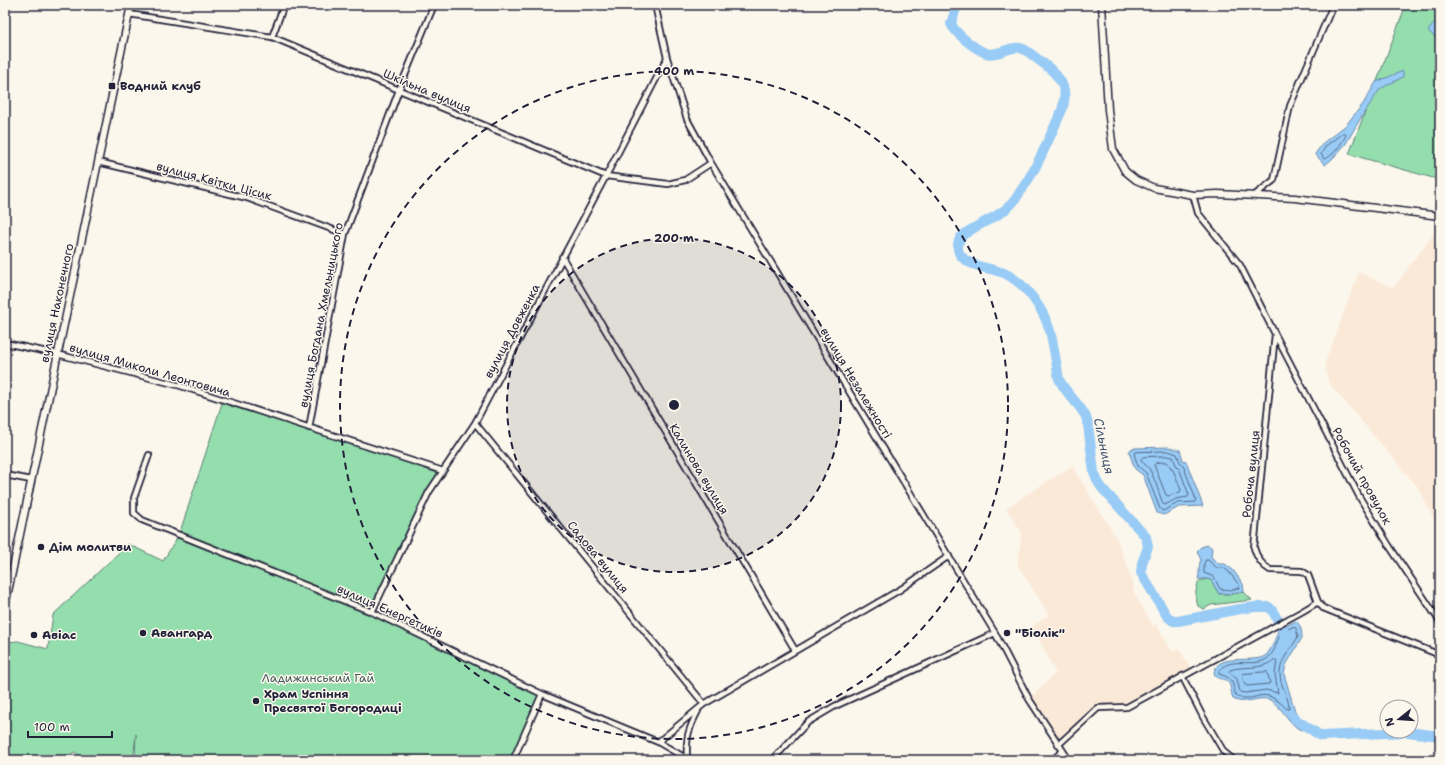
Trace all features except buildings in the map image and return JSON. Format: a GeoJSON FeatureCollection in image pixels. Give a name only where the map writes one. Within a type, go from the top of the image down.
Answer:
{"type":"FeatureCollection","features":[{"type":"Feature","properties":{"kind":"street","name":"вулиця Наконечного"},"geometry":{"type":"LineString","coordinates":[[5,606],[131,5]]}},
{"type":"Feature","properties":{"kind":"street"},"geometry":{"type":"LineString","coordinates":[[272,37],[284,5]]}},
{"type":"Feature","properties":{"kind":"street","name":"вулиця Богдана Хмельницького"},"geometry":{"type":"LineString","coordinates":[[309,428],[345,234],[399,90],[434,5]]}},
{"type":"Feature","properties":{"kind":"street","name":"вулиця Незалежності"},"geometry":{"type":"LineString","coordinates":[[654,5],[667,58],[687,119],[995,633],[1029,699],[1069,760]]}},
{"type":"Feature","properties":{"kind":"street"},"geometry":{"type":"LineString","coordinates":[[1102,5],[1108,110],[1114,149],[1125,172],[1136,180],[1154,188],[1193,195],[1255,195],[1295,198],[1440,216]]}},
{"type":"Feature","properties":{"kind":"street"},"geometry":{"type":"LineString","coordinates":[[1255,195],[1274,180],[1290,106],[1333,5]]}},
{"type":"Feature","properties":{"kind":"street","name":"Шкільна вулиця"},"geometry":{"type":"LineString","coordinates":[[129,14],[272,37],[606,176],[668,184],[685,180],[712,163]]}},
{"type":"Feature","properties":{"kind":"street","name":"вулиця Довженка"},"geometry":{"type":"LineString","coordinates":[[372,612],[429,492],[475,422],[667,58]]}},
{"type":"Feature","properties":{"kind":"street","name":"вулиця Квітки Цісик"},"geometry":{"type":"LineString","coordinates":[[98,162],[247,198],[345,234]]}},
{"type":"Feature","properties":{"kind":"street"},"geometry":{"type":"LineString","coordinates":[[1193,195],[1198,213],[1240,265],[1275,334]]}},
{"type":"Feature","properties":{"kind":"street","name":"Калинова вулиця"},"geometry":{"type":"LineString","coordinates":[[562,257],[794,650]]}},
{"type":"Feature","properties":{"kind":"street","name":"Робоча вулиця"},"geometry":{"type":"LineString","coordinates":[[1275,334],[1254,548],[1257,558],[1270,570],[1302,571],[1308,575],[1318,602]]}},
{"type":"Feature","properties":{"kind":"street","name":"Робочий провулок"},"geometry":{"type":"LineString","coordinates":[[1275,334],[1360,498],[1390,547],[1440,622]]}},
{"type":"Feature","properties":{"kind":"street","name":"вулиця Миколи Леонтовича"},"geometry":{"type":"LineString","coordinates":[[5,343],[57,354],[181,386],[443,471]]}},
{"type":"Feature","properties":{"kind":"street","name":"Садова вулиця"},"geometry":{"type":"LineString","coordinates":[[475,422],[704,704]]}},
{"type":"Feature","properties":{"kind":"street","name":"вулиця Енергетиків"},"geometry":{"type":"LineString","coordinates":[[149,455],[134,498],[134,513],[142,520],[372,612],[542,694],[658,742],[688,759]]}},
{"type":"Feature","properties":{"kind":"street"},"geometry":{"type":"LineString","coordinates":[[5,475],[31,480]]}},
{"type":"Feature","properties":{"kind":"street"},"geometry":{"type":"LineString","coordinates":[[658,742],[704,704],[794,650],[901,589],[949,556]]}},
{"type":"Feature","properties":{"kind":"street"},"geometry":{"type":"LineString","coordinates":[[1058,744],[1098,708],[1127,707],[1318,602],[1324,608],[1440,655]]}},
{"type":"Feature","properties":{"kind":"street"},"geometry":{"type":"LineString","coordinates":[[775,760],[776,756],[808,722],[835,706],[995,633]]}},
{"type":"Feature","properties":{"kind":"street"},"geometry":{"type":"LineString","coordinates":[[1182,676],[1203,717],[1224,752],[1234,760]]}},
{"type":"Feature","properties":{"kind":"street"},"geometry":{"type":"LineString","coordinates":[[513,760],[542,694]]}},
{"type":"Feature","properties":{"kind":"street"},"geometry":{"type":"LineString","coordinates":[[688,759],[686,746],[689,728],[699,709]]}},
{"type":"Feature","properties":{"kind":"street"},"geometry":{"type":"LineString","coordinates":[[1052,760],[1063,751]]}},
{"type":"Feature","properties":{"kind":"shaded area"},"geometry":{"type":"Polygon","coordinates":[[[1440,225],[1440,531],[1417,486],[1328,382],[1325,363],[1359,272],[1393,288],[1440,225]]]}},
{"type":"Feature","properties":{"kind":"shaded area"},"geometry":{"type":"Polygon","coordinates":[[[1072,466],[1117,539],[1134,586],[1133,591],[1153,626],[1156,624],[1172,651],[1179,649],[1192,670],[1127,707],[1098,708],[1058,745],[1029,699],[1056,673],[1032,626],[1049,615],[1017,564],[1022,533],[1006,508],[1072,466]]]}},
{"type":"Feature","properties":{"kind":"green space"},"geometry":{"type":"Polygon","coordinates":[[[1406,5],[1440,5],[1440,180],[1349,154],[1406,5]]]}},
{"type":"Feature","properties":{"kind":"green space","name":"Ладижинський Гай"},"geometry":{"type":"Polygon","coordinates":[[[223,400],[443,471],[430,491],[372,612],[542,694],[513,760],[135,760],[136,734],[133,760],[85,760],[75,752],[59,760],[5,760],[5,652],[7,642],[18,641],[48,649],[53,615],[128,544],[163,561],[179,535],[223,400]]]}},
{"type":"Feature","properties":{"kind":"green space"},"geometry":{"type":"Polygon","coordinates":[[[1207,579],[1211,580],[1219,594],[1244,592],[1252,600],[1211,605],[1204,609],[1198,606],[1196,590],[1199,581],[1207,579]]]}},
{"type":"Feature","properties":{"kind":"water"},"geometry":{"type":"Polygon","coordinates":[[[1440,16],[1440,41],[1428,31],[1440,16]]]}},
{"type":"Feature","properties":{"kind":"water"},"geometry":{"type":"Polygon","coordinates":[[[1403,71],[1403,77],[1380,89],[1345,145],[1325,165],[1315,154],[1323,143],[1346,125],[1363,104],[1376,82],[1403,71]]]}},
{"type":"Feature","properties":{"kind":"water"},"geometry":{"type":"Polygon","coordinates":[[[1168,447],[1180,450],[1183,460],[1186,461],[1203,506],[1179,507],[1164,515],[1157,513],[1143,475],[1135,469],[1129,452],[1131,449],[1135,448],[1168,447]]]}},
{"type":"Feature","properties":{"kind":"water"},"geometry":{"type":"Polygon","coordinates":[[[1208,545],[1212,548],[1211,557],[1219,564],[1225,564],[1233,570],[1243,584],[1244,592],[1219,594],[1211,580],[1198,579],[1201,560],[1197,551],[1201,547],[1208,545]]]}},
{"type":"Feature","properties":{"kind":"water"},"geometry":{"type":"Polygon","coordinates":[[[1296,621],[1301,629],[1302,638],[1286,665],[1284,674],[1295,711],[1300,719],[1307,725],[1305,729],[1302,730],[1294,725],[1279,707],[1270,700],[1261,699],[1238,701],[1233,699],[1228,682],[1218,678],[1214,673],[1221,663],[1265,656],[1275,640],[1278,630],[1296,621]]]}},
{"type":"Feature","properties":{"kind":"waterway","name":"Сільниця"},"geometry":{"type":"LineString","coordinates":[[957,5],[951,24],[953,28],[966,40],[985,53],[993,54],[1014,48],[1024,49],[1055,74],[1063,86],[1064,93],[1062,110],[1043,152],[1015,200],[1002,212],[970,230],[961,237],[958,246],[960,254],[968,262],[1001,272],[1013,278],[1027,291],[1039,306],[1050,331],[1059,379],[1086,417],[1094,472],[1098,482],[1146,537],[1148,547],[1142,563],[1141,573],[1167,616],[1173,621],[1178,621],[1240,609],[1269,607],[1285,633],[1285,640]]}},
{"type":"Feature","properties":{"kind":"waterway","name":"Сільниця"},"geometry":{"type":"LineString","coordinates":[[1295,719],[1321,736],[1407,732],[1440,736]]}},
{"type":"Feature","properties":{"kind":"place","name":"Водний клуб"},"geometry":{"type":"Point","coordinates":[112,86]}},
{"type":"Feature","properties":{"kind":"place","name":"Дім молитви"},"geometry":{"type":"Point","coordinates":[41,547]}},
{"type":"Feature","properties":{"kind":"place","name":"Авангард"},"geometry":{"type":"Point","coordinates":[143,633]}},
{"type":"Feature","properties":{"kind":"place","name":"\"Біолік\""},"geometry":{"type":"Point","coordinates":[1007,633]}},
{"type":"Feature","properties":{"kind":"place","name":"Авіас"},"geometry":{"type":"Point","coordinates":[34,635]}},
{"type":"Feature","properties":{"kind":"place","name":"Храм Успіння Пресвятої Богородиці"},"geometry":{"type":"Point","coordinates":[256,701]}}]}
